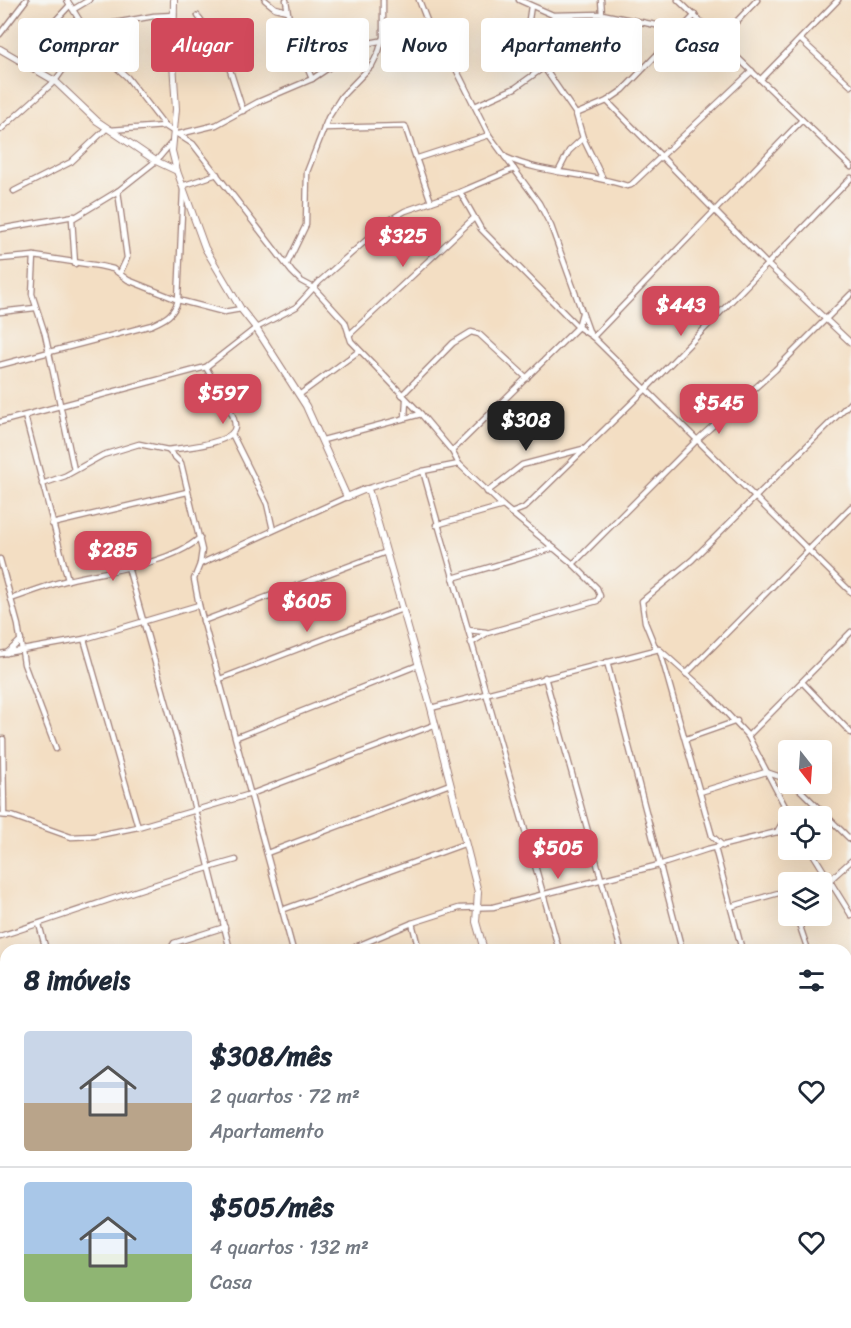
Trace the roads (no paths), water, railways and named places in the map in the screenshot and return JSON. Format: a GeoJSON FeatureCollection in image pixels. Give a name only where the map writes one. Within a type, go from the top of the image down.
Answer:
{"type":"FeatureCollection","features":[{"type":"Feature","properties":{"kind":"street"},"geometry":{"type":"LineString","coordinates":[[0,34],[26,0]]}},
{"type":"Feature","properties":{"kind":"street"},"geometry":{"type":"LineString","coordinates":[[59,18],[71,5],[89,0]]}},
{"type":"Feature","properties":{"kind":"street"},"geometry":{"type":"LineString","coordinates":[[174,0],[174,18]]}},
{"type":"Feature","properties":{"kind":"street"},"geometry":{"type":"LineString","coordinates":[[265,0],[275,8],[286,11]]}},
{"type":"Feature","properties":{"kind":"street"},"geometry":{"type":"LineString","coordinates":[[286,0],[288,18]]}},
{"type":"Feature","properties":{"kind":"street"},"geometry":{"type":"LineString","coordinates":[[382,18],[383,0]]}},
{"type":"Feature","properties":{"kind":"street"},"geometry":{"type":"LineString","coordinates":[[419,0],[426,18]]}},
{"type":"Feature","properties":{"kind":"street"},"geometry":{"type":"LineString","coordinates":[[519,0],[553,15],[602,14],[654,25]]}},
{"type":"Feature","properties":{"kind":"street"},"geometry":{"type":"LineString","coordinates":[[601,0],[602,14]]}},
{"type":"Feature","properties":{"kind":"street"},"geometry":{"type":"LineString","coordinates":[[678,0],[698,18]]}},
{"type":"Feature","properties":{"kind":"street"},"geometry":{"type":"LineString","coordinates":[[740,18],[757,0]]}},
{"type":"Feature","properties":{"kind":"street"},"geometry":{"type":"LineString","coordinates":[[761,79],[838,0]]}},
{"type":"Feature","properties":{"kind":"street"},"geometry":{"type":"LineString","coordinates":[[71,5],[79,18]]}},
{"type":"Feature","properties":{"kind":"street"},"geometry":{"type":"LineString","coordinates":[[139,19],[174,15]]}},
{"type":"Feature","properties":{"kind":"street"},"geometry":{"type":"LineString","coordinates":[[692,18],[695,15]]}},
{"type":"Feature","properties":{"kind":"street"},"geometry":{"type":"LineString","coordinates":[[801,39],[851,86]]}},
{"type":"Feature","properties":{"kind":"street"},"geometry":{"type":"LineString","coordinates":[[287,264],[306,225],[307,172],[332,109],[372,65],[381,42],[369,43]]}},
{"type":"Feature","properties":{"kind":"street"},"geometry":{"type":"LineString","coordinates":[[0,49],[18,59]]}},
{"type":"Feature","properties":{"kind":"street"},"geometry":{"type":"LineString","coordinates":[[576,114],[607,101],[632,82],[654,58]]}},
{"type":"Feature","properties":{"kind":"street"},"geometry":{"type":"LineString","coordinates":[[740,59],[851,168]]}},
{"type":"Feature","properties":{"kind":"street"},"geometry":{"type":"LineString","coordinates":[[502,156],[521,165],[631,185],[752,71]]}},
{"type":"Feature","properties":{"kind":"street"},"geometry":{"type":"LineString","coordinates":[[40,72],[55,81],[108,129],[156,161],[177,171]]}},
{"type":"Feature","properties":{"kind":"street"},"geometry":{"type":"LineString","coordinates":[[0,130],[55,81],[61,72]]}},
{"type":"Feature","properties":{"kind":"street"},"geometry":{"type":"LineString","coordinates":[[121,72],[165,126],[193,144],[238,204],[301,281],[314,288],[345,322],[348,335],[359,351],[421,414],[452,451],[459,464],[487,492],[573,564],[597,588],[600,596],[597,601],[487,633],[471,643]]}},
{"type":"Feature","properties":{"kind":"street"},"geometry":{"type":"LineString","coordinates":[[0,229],[74,216],[118,191],[156,161],[177,133],[174,72]]}},
{"type":"Feature","properties":{"kind":"street"},"geometry":{"type":"LineString","coordinates":[[231,72],[243,111]]}},
{"type":"Feature","properties":{"kind":"street"},"geometry":{"type":"LineString","coordinates":[[309,72],[312,79]]}},
{"type":"Feature","properties":{"kind":"street"},"geometry":{"type":"LineString","coordinates":[[177,133],[216,125],[322,72]]}},
{"type":"Feature","properties":{"kind":"street"},"geometry":{"type":"LineString","coordinates":[[458,72],[489,135],[502,156],[539,203],[551,226],[591,336]]}},
{"type":"Feature","properties":{"kind":"street"},"geometry":{"type":"LineString","coordinates":[[475,106],[515,88],[537,72]]}},
{"type":"Feature","properties":{"kind":"street"},"geometry":{"type":"LineString","coordinates":[[546,72],[576,114],[583,138],[603,179]]}},
{"type":"Feature","properties":{"kind":"street"},"geometry":{"type":"LineString","coordinates":[[607,101],[767,264],[851,343]]}},
{"type":"Feature","properties":{"kind":"street"},"geometry":{"type":"LineString","coordinates":[[591,336],[802,120]]}},
{"type":"Feature","properties":{"kind":"street"},"geometry":{"type":"LineString","coordinates":[[324,128],[403,125],[408,129],[431,202]]}},
{"type":"Feature","properties":{"kind":"street"},"geometry":{"type":"LineString","coordinates":[[14,190],[71,162],[108,129],[165,126]]}},
{"type":"Feature","properties":{"kind":"street"},"geometry":{"type":"LineString","coordinates":[[418,158],[489,135]]}},
{"type":"Feature","properties":{"kind":"street"},"geometry":{"type":"LineString","coordinates":[[558,172],[569,151],[583,138]]}},
{"type":"Feature","properties":{"kind":"street"},"geometry":{"type":"LineString","coordinates":[[173,141],[173,160],[202,241],[241,309],[256,328],[299,395],[323,440],[347,497]]}},
{"type":"Feature","properties":{"kind":"street"},"geometry":{"type":"LineString","coordinates":[[0,422],[206,367],[256,328],[296,307],[380,226],[405,211],[460,192],[521,165]]}},
{"type":"Feature","properties":{"kind":"street"},"geometry":{"type":"LineString","coordinates":[[183,187],[217,174]]}},
{"type":"Feature","properties":{"kind":"street"},"geometry":{"type":"LineString","coordinates":[[511,513],[524,508],[645,390],[851,178]]}},
{"type":"Feature","properties":{"kind":"street"},"geometry":{"type":"LineString","coordinates":[[0,365],[152,325],[168,318],[176,308],[178,300],[183,187]]}},
{"type":"Feature","properties":{"kind":"street"},"geometry":{"type":"LineString","coordinates":[[118,191],[127,258],[120,273]]}},
{"type":"Feature","properties":{"kind":"street"},"geometry":{"type":"LineString","coordinates":[[460,192],[474,218],[509,258],[851,592]]}},
{"type":"Feature","properties":{"kind":"street"},"geometry":{"type":"LineString","coordinates":[[74,216],[71,228],[75,264]]}},
{"type":"Feature","properties":{"kind":"street"},"geometry":{"type":"LineString","coordinates":[[348,335],[474,218]]}},
{"type":"Feature","properties":{"kind":"street"},"geometry":{"type":"LineString","coordinates":[[0,259],[34,256],[100,266],[178,300],[224,312],[241,309]]}},
{"type":"Feature","properties":{"kind":"street"},"geometry":{"type":"LineString","coordinates":[[34,256],[31,287],[35,308],[49,351],[74,470]]}},
{"type":"Feature","properties":{"kind":"street"},"geometry":{"type":"LineString","coordinates":[[573,564],[697,440],[828,319],[851,294]]}},
{"type":"Feature","properties":{"kind":"street"},"geometry":{"type":"LineString","coordinates":[[0,312],[12,313],[35,308]]}},
{"type":"Feature","properties":{"kind":"street"},"geometry":{"type":"LineString","coordinates":[[452,451],[578,327],[582,313]]}},
{"type":"Feature","properties":{"kind":"street"},"geometry":{"type":"LineString","coordinates":[[405,418],[404,397],[453,343],[471,332],[478,334],[527,378]]}},
{"type":"Feature","properties":{"kind":"street"},"geometry":{"type":"LineString","coordinates":[[299,395],[359,351]]}},
{"type":"Feature","properties":{"kind":"street"},"geometry":{"type":"LineString","coordinates":[[42,484],[103,454],[139,444],[168,450],[208,444],[232,434],[236,428],[233,418],[206,367]]}},
{"type":"Feature","properties":{"kind":"street"},"geometry":{"type":"LineString","coordinates":[[708,849],[712,836],[686,739],[657,649],[645,622],[642,601],[692,560],[851,402]]}},
{"type":"Feature","properties":{"kind":"street"},"geometry":{"type":"LineString","coordinates":[[323,440],[421,414]]}},
{"type":"Feature","properties":{"kind":"street"},"geometry":{"type":"LineString","coordinates":[[24,416],[68,580]]}},
{"type":"Feature","properties":{"kind":"street"},"geometry":{"type":"LineString","coordinates":[[232,434],[267,504],[273,530]]}},
{"type":"Feature","properties":{"kind":"street"},"geometry":{"type":"LineString","coordinates":[[487,492],[522,465],[583,449]]}},
{"type":"Feature","properties":{"kind":"street"},"geometry":{"type":"LineString","coordinates":[[168,450],[181,463],[200,538],[200,564],[194,579],[199,605],[237,737],[291,944]]}},
{"type":"Feature","properties":{"kind":"street"},"geometry":{"type":"LineString","coordinates":[[200,564],[366,489],[423,471],[459,464]]}},
{"type":"Feature","properties":{"kind":"street"},"geometry":{"type":"LineString","coordinates":[[423,471],[436,525],[488,694],[558,944]]}},
{"type":"Feature","properties":{"kind":"street"},"geometry":{"type":"LineString","coordinates":[[366,489],[430,708],[478,892],[476,922],[482,944]]}},
{"type":"Feature","properties":{"kind":"street"},"geometry":{"type":"LineString","coordinates":[[52,524],[187,492]]}},
{"type":"Feature","properties":{"kind":"street"},"geometry":{"type":"LineString","coordinates":[[436,525],[503,506]]}},
{"type":"Feature","properties":{"kind":"street"},"geometry":{"type":"LineString","coordinates":[[686,674],[851,507]]}},
{"type":"Feature","properties":{"kind":"street"},"geometry":{"type":"LineString","coordinates":[[523,523],[524,508]]}},
{"type":"Feature","properties":{"kind":"street"},"geometry":{"type":"LineString","coordinates":[[11,599],[68,580],[128,567],[184,550],[200,538]]}},
{"type":"Feature","properties":{"kind":"street"},"geometry":{"type":"LineString","coordinates":[[453,578],[554,548]]}},
{"type":"Feature","properties":{"kind":"street"},"geometry":{"type":"LineString","coordinates":[[203,621],[386,552]]}},
{"type":"Feature","properties":{"kind":"street"},"geometry":{"type":"LineString","coordinates":[[0,559],[21,640],[24,664],[42,719],[56,749]]}},
{"type":"Feature","properties":{"kind":"street"},"geometry":{"type":"LineString","coordinates":[[128,567],[145,622],[229,944]]}},
{"type":"Feature","properties":{"kind":"street"},"geometry":{"type":"LineString","coordinates":[[0,654],[84,639],[199,605]]}},
{"type":"Feature","properties":{"kind":"street"},"geometry":{"type":"LineString","coordinates":[[220,679],[402,609]]}},
{"type":"Feature","properties":{"kind":"street"},"geometry":{"type":"LineString","coordinates":[[468,630],[487,633]]}},
{"type":"Feature","properties":{"kind":"street"},"geometry":{"type":"LineString","coordinates":[[748,736],[851,632]]}},
{"type":"Feature","properties":{"kind":"street"},"geometry":{"type":"LineString","coordinates":[[84,639],[138,827]]}},
{"type":"Feature","properties":{"kind":"street"},"geometry":{"type":"LineString","coordinates":[[6,653],[21,640]]}},
{"type":"Feature","properties":{"kind":"street"},"geometry":{"type":"LineString","coordinates":[[430,708],[657,649]]}},
{"type":"Feature","properties":{"kind":"street"},"geometry":{"type":"LineString","coordinates":[[657,649],[737,722],[748,736],[784,806]]}},
{"type":"Feature","properties":{"kind":"street"},"geometry":{"type":"LineString","coordinates":[[607,662],[680,944]]}},
{"type":"Feature","properties":{"kind":"street"},"geometry":{"type":"LineString","coordinates":[[237,737],[416,666]]}},
{"type":"Feature","properties":{"kind":"street"},"geometry":{"type":"LineString","coordinates":[[545,677],[619,944]]}},
{"type":"Feature","properties":{"kind":"street"},"geometry":{"type":"LineString","coordinates":[[802,682],[851,733]]}},
{"type":"Feature","properties":{"kind":"street"},"geometry":{"type":"LineString","coordinates":[[686,739],[737,722]]}},
{"type":"Feature","properties":{"kind":"street"},"geometry":{"type":"LineString","coordinates":[[3,739],[2,815],[71,837],[84,838],[138,827],[251,794],[434,725]]}},
{"type":"Feature","properties":{"kind":"street"},"geometry":{"type":"LineString","coordinates":[[700,792],[766,772],[778,776]]}},
{"type":"Feature","properties":{"kind":"street"},"geometry":{"type":"LineString","coordinates":[[267,853],[450,784]]}},
{"type":"Feature","properties":{"kind":"street"},"geometry":{"type":"LineString","coordinates":[[804,794],[851,840]]}},
{"type":"Feature","properties":{"kind":"street"},"geometry":{"type":"LineString","coordinates":[[367,944],[412,922],[459,908],[493,907],[545,895],[777,832]]}},
{"type":"Feature","properties":{"kind":"street"},"geometry":{"type":"LineString","coordinates":[[712,836],[723,846]]}},
{"type":"Feature","properties":{"kind":"street"},"geometry":{"type":"LineString","coordinates":[[282,910],[464,844]]}},
{"type":"Feature","properties":{"kind":"street"},"geometry":{"type":"LineString","coordinates":[[715,848],[733,906],[741,944]]}},
{"type":"Feature","properties":{"kind":"street"},"geometry":{"type":"LineString","coordinates":[[0,936],[106,899],[236,860]]}},
{"type":"Feature","properties":{"kind":"street"},"geometry":{"type":"LineString","coordinates":[[832,877],[851,861]]}},
{"type":"Feature","properties":{"kind":"street"},"geometry":{"type":"LineString","coordinates":[[832,882],[851,915]]}},
{"type":"Feature","properties":{"kind":"street"},"geometry":{"type":"LineString","coordinates":[[733,906],[778,893]]}},
{"type":"Feature","properties":{"kind":"street"},"geometry":{"type":"LineString","coordinates":[[412,922],[418,944]]}},
{"type":"Feature","properties":{"kind":"street"},"geometry":{"type":"LineString","coordinates":[[39,924],[44,944]]}},
{"type":"Feature","properties":{"kind":"street"},"geometry":{"type":"LineString","coordinates":[[800,926],[806,944]]}},
{"type":"Feature","properties":{"kind":"street"},"geometry":{"type":"LineString","coordinates":[[173,944],[225,927]]}}]}
